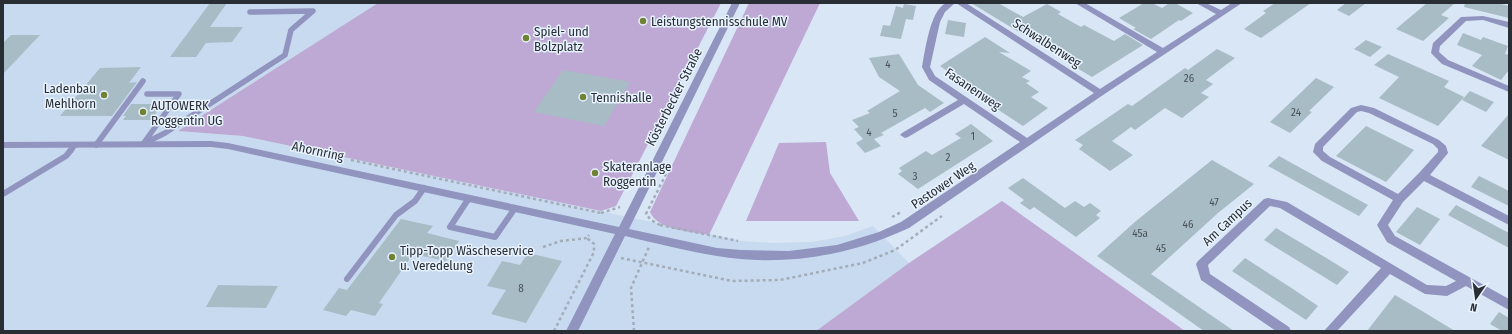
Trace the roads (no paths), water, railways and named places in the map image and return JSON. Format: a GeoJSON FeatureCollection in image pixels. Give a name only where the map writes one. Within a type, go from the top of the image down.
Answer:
{"type":"FeatureCollection","features":[{"type":"Feature","properties":{"kind":"street","name":"Kösterbecker Straße"},"geometry":{"type":"LineString","coordinates":[[572,331],[736,3]]}},
{"type":"Feature","properties":{"kind":"street","name":"Fasanenweg"},"geometry":{"type":"LineString","coordinates":[[951,3],[941,11],[936,22],[926,67],[932,78],[1028,143]]}},
{"type":"Feature","properties":{"kind":"street","name":"Schwalbenweg"},"geometry":{"type":"LineString","coordinates":[[960,3],[1100,93]]}},
{"type":"Feature","properties":{"kind":"street"},"geometry":{"type":"LineString","coordinates":[[1079,3],[1163,52]]}},
{"type":"Feature","properties":{"kind":"street"},"geometry":{"type":"LineString","coordinates":[[1200,3],[1222,14]]}},
{"type":"Feature","properties":{"kind":"street","name":"Pastower Weg"},"geometry":{"type":"LineString","coordinates":[[622,231],[716,252],[746,256],[809,255],[860,245],[882,238],[905,225],[1100,93],[1238,3]]}},
{"type":"Feature","properties":{"kind":"street"},"geometry":{"type":"LineString","coordinates":[[1509,25],[1483,18],[1464,19],[1436,45],[1435,53],[1445,62],[1509,89]]}},
{"type":"Feature","properties":{"kind":"street"},"geometry":{"type":"LineString","coordinates":[[905,134],[965,100]]}},
{"type":"Feature","properties":{"kind":"street"},"geometry":{"type":"LineString","coordinates":[[1399,199],[1326,160],[1318,152],[1318,146],[1354,110],[1361,108],[1372,110],[1436,142],[1443,148],[1443,153],[1423,176],[1399,199],[1382,225],[1391,240],[1509,305]]}},
{"type":"Feature","properties":{"kind":"street","name":"Ahornring"},"geometry":{"type":"LineString","coordinates":[[3,145],[143,144],[228,146],[622,231]]}},
{"type":"Feature","properties":{"kind":"street"},"geometry":{"type":"LineString","coordinates":[[1423,176],[1509,221]]}},
{"type":"Feature","properties":{"kind":"street","name":"Am Campus"},"geometry":{"type":"LineString","coordinates":[[1285,331],[1205,277],[1202,264],[1268,202],[1284,205],[1425,289],[1447,291],[1466,281]]}},
{"type":"Feature","properties":{"kind":"street"},"geometry":{"type":"LineString","coordinates":[[1330,331],[1388,268]]}},
{"type":"Feature","properties":{"kind":"lane"},"geometry":{"type":"LineString","coordinates":[[143,144],[165,133],[285,55],[291,30],[313,12],[250,12]]}},
{"type":"Feature","properties":{"kind":"lane"},"geometry":{"type":"LineString","coordinates":[[96,145],[143,82]]}},
{"type":"Feature","properties":{"kind":"lane"},"geometry":{"type":"LineString","coordinates":[[143,144],[179,94],[147,94]]}},
{"type":"Feature","properties":{"kind":"lane"},"geometry":{"type":"LineString","coordinates":[[3,194],[66,156],[75,145]]}},
{"type":"Feature","properties":{"kind":"lane"},"geometry":{"type":"LineString","coordinates":[[347,279],[396,215],[415,201],[424,188]]}},
{"type":"Feature","properties":{"kind":"lane"},"geometry":{"type":"LineString","coordinates":[[469,198],[450,227],[495,237],[515,208]]}},
{"type":"Feature","properties":{"kind":"place","name":"Leistungstennisschule MV"},"geometry":{"type":"Point","coordinates":[643,21]}},
{"type":"Feature","properties":{"kind":"place","name":"Spiel- und Bolzplatz"},"geometry":{"type":"Point","coordinates":[526,38]}},
{"type":"Feature","properties":{"kind":"place","name":"Ladenbau Mehlhorn"},"geometry":{"type":"Point","coordinates":[104,95]}},
{"type":"Feature","properties":{"kind":"place","name":"Tennishalle"},"geometry":{"type":"Point","coordinates":[583,97]}},
{"type":"Feature","properties":{"kind":"place","name":"AUTOWERK Roggentin UG"},"geometry":{"type":"Point","coordinates":[143,112]}},
{"type":"Feature","properties":{"kind":"place","name":"Skateranlage Roggentin"},"geometry":{"type":"Point","coordinates":[595,173]}},
{"type":"Feature","properties":{"kind":"place","name":"Tipp-Topp Wäscheservice u. Veredelung"},"geometry":{"type":"Point","coordinates":[392,257]}}]}
